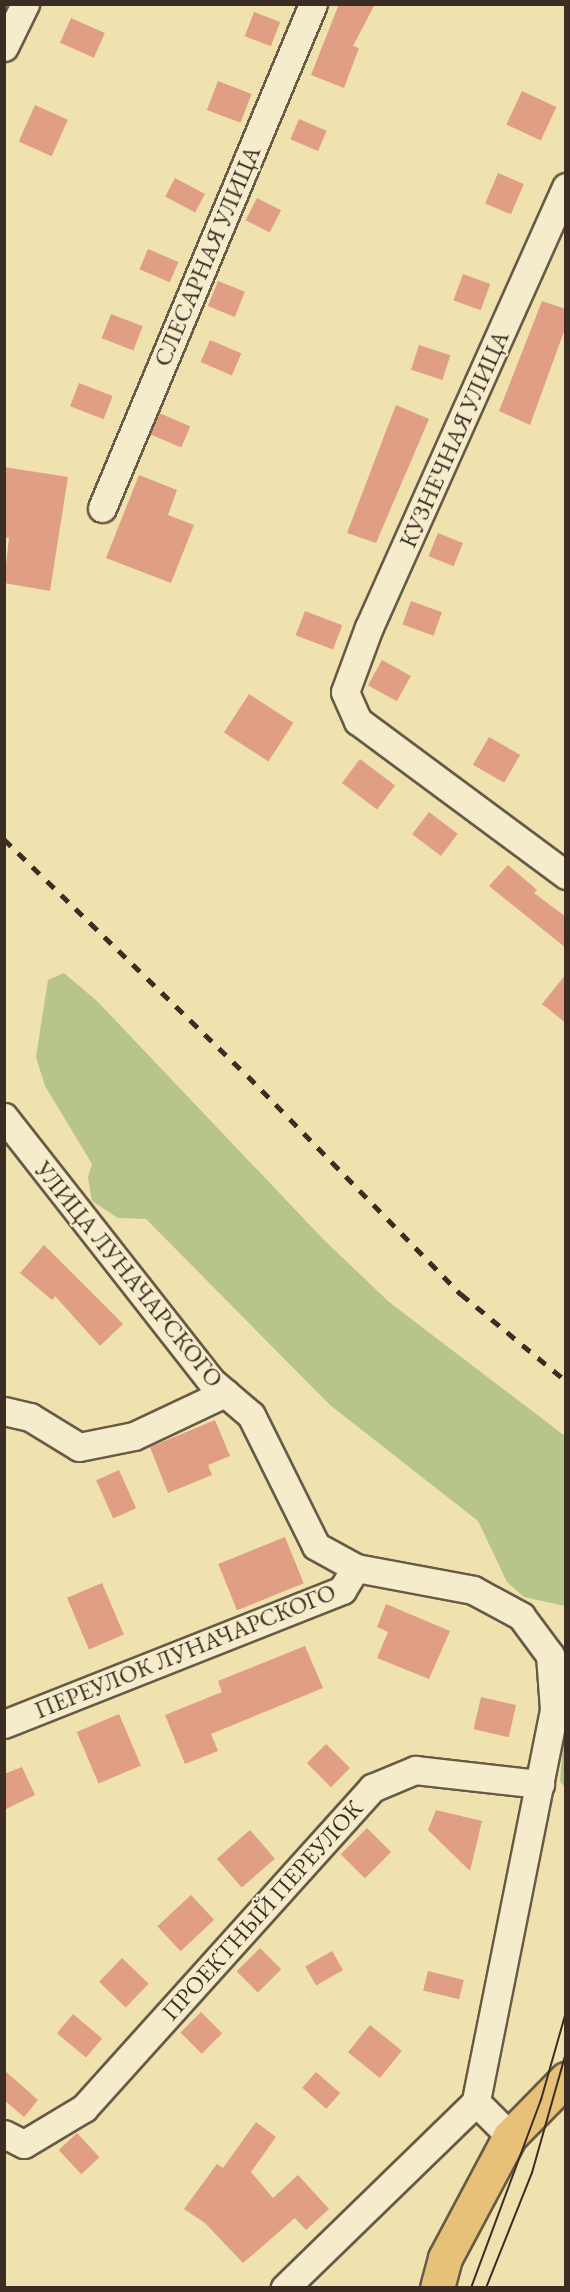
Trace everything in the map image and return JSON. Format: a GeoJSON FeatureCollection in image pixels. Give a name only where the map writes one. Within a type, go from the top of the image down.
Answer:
{"type":"FeatureCollection","features":[{"type":"Feature","properties":{"kind":"main road"},"geometry":{"type":"LineString","coordinates":[[437,2288],[445,2258],[510,2136],[566,2079]]}},
{"type":"Feature","properties":{"kind":"street"},"geometry":{"type":"LineString","coordinates":[[4,47],[25,4]]}},
{"type":"Feature","properties":{"kind":"street","name":"СЛЕСАРНАЯ УЛИЦА"},"geometry":{"type":"LineString","coordinates":[[102,508],[313,4]]}},
{"type":"Feature","properties":{"kind":"street","name":"КУЗНЕЧНАЯ УЛИЦА"},"geometry":{"type":"LineString","coordinates":[[566,187],[369,627],[345,692],[358,721],[566,875]]}},
{"type":"Feature","properties":{"kind":"street","name":"УЛИЦА ЛУНАЧАРСКОГО"},"geometry":{"type":"LineString","coordinates":[[4,1117],[211,1381],[251,1415],[316,1546],[356,1568],[473,1590],[521,1616],[550,1655],[554,1710],[476,2102]]}},
{"type":"Feature","properties":{"kind":"street"},"geometry":{"type":"LineString","coordinates":[[4,1411],[30,1417],[79,1447],[134,1436],[225,1393]]}},
{"type":"Feature","properties":{"kind":"street","name":"ПЕРЕУЛОК ЛУНАЧАРСКОГО"},"geometry":{"type":"LineString","coordinates":[[4,1724],[342,1590],[356,1568]]}},
{"type":"Feature","properties":{"kind":"street","name":"ПРОЕКТНЫЙ ПЕРЕУЛОК"},"geometry":{"type":"LineString","coordinates":[[14,2139],[84,2108],[372,1788],[415,1770],[540,1784]]}},
{"type":"Feature","properties":{"kind":"street"},"geometry":{"type":"LineString","coordinates":[[285,2288],[476,2102],[510,2136]]}},
{"type":"Feature","properties":{"kind":"green space"},"geometry":{"type":"Polygon","coordinates":[[[64,973],[97,1001],[323,1239],[389,1302],[565,1436],[565,1606],[524,1597],[507,1582],[478,1521],[330,1405],[146,1219],[118,1218],[92,1201],[88,1177],[92,1164],[45,1086],[36,1057],[48,980],[64,973]]]}},
{"type":"Feature","properties":{"kind":"green space"},"geometry":{"type":"Polygon","coordinates":[[[565,1718],[565,1788],[560,1781],[565,1718]]]}},
{"type":"Feature","properties":{"kind":"building"},"geometry":{"type":"Polygon","coordinates":[[[339,4],[375,4],[353,46],[359,48],[344,88],[311,75],[339,4]]]}},
{"type":"Feature","properties":{"kind":"building"},"geometry":{"type":"Polygon","coordinates":[[[254,12],[280,22],[271,46],[245,36],[254,12]]]}},
{"type":"Feature","properties":{"kind":"building"},"geometry":{"type":"Polygon","coordinates":[[[71,18],[105,33],[94,58],[60,43],[71,18]]]}},
{"type":"Feature","properties":{"kind":"building"},"geometry":{"type":"Polygon","coordinates":[[[218,81],[252,94],[240,123],[207,110],[218,81]]]}},
{"type":"Feature","properties":{"kind":"building"},"geometry":{"type":"Polygon","coordinates":[[[522,91],[556,107],[541,141],[506,125],[522,91]]]}},
{"type":"Feature","properties":{"kind":"building"},"geometry":{"type":"Polygon","coordinates":[[[35,105],[68,120],[52,156],[19,142],[35,105]]]}},
{"type":"Feature","properties":{"kind":"building"},"geometry":{"type":"Polygon","coordinates":[[[299,119],[327,131],[318,151],[290,139],[299,119]]]}},
{"type":"Feature","properties":{"kind":"building"},"geometry":{"type":"Polygon","coordinates":[[[498,173],[524,184],[511,214],[485,203],[498,173]]]}},
{"type":"Feature","properties":{"kind":"building"},"geometry":{"type":"Polygon","coordinates":[[[175,178],[205,194],[195,213],[165,197],[175,178]]]}},
{"type":"Feature","properties":{"kind":"building"},"geometry":{"type":"Polygon","coordinates":[[[257,198],[281,210],[270,233],[246,220],[257,198]]]}},
{"type":"Feature","properties":{"kind":"building"},"geometry":{"type":"Polygon","coordinates":[[[148,249],[178,262],[170,282],[139,269],[148,249]]]}},
{"type":"Feature","properties":{"kind":"building"},"geometry":{"type":"Polygon","coordinates":[[[463,274],[490,284],[481,310],[453,300],[463,274]]]}},
{"type":"Feature","properties":{"kind":"building"},"geometry":{"type":"Polygon","coordinates":[[[218,281],[245,292],[235,317],[208,306],[218,281]]]}},
{"type":"Feature","properties":{"kind":"building"},"geometry":{"type":"Polygon","coordinates":[[[542,301],[566,309],[566,326],[530,425],[499,411],[542,301]]]}},
{"type":"Feature","properties":{"kind":"building"},"geometry":{"type":"Polygon","coordinates":[[[111,314],[143,326],[133,350],[102,338],[111,314]]]}},
{"type":"Feature","properties":{"kind":"building"},"geometry":{"type":"Polygon","coordinates":[[[210,340],[241,353],[232,375],[201,362],[210,340]]]}},
{"type":"Feature","properties":{"kind":"building"},"geometry":{"type":"Polygon","coordinates":[[[419,345],[450,355],[442,380],[411,370],[419,345]]]}},
{"type":"Feature","properties":{"kind":"building"},"geometry":{"type":"Polygon","coordinates":[[[79,383],[113,396],[104,419],[70,406],[79,383]]]}},
{"type":"Feature","properties":{"kind":"building"},"geometry":{"type":"Polygon","coordinates":[[[396,405],[429,419],[376,543],[347,533],[396,405]]]}},
{"type":"Feature","properties":{"kind":"building"},"geometry":{"type":"Polygon","coordinates":[[[159,413],[190,426],[181,447],[150,434],[159,413]]]}},
{"type":"Feature","properties":{"kind":"building"},"geometry":{"type":"Polygon","coordinates":[[[4,467],[68,477],[50,591],[4,583],[9,538],[4,537],[4,467]]]}},
{"type":"Feature","properties":{"kind":"building"},"geometry":{"type":"Polygon","coordinates":[[[139,475],[177,490],[168,515],[194,525],[171,583],[106,558],[139,475]]]}},
{"type":"Feature","properties":{"kind":"building"},"geometry":{"type":"Polygon","coordinates":[[[438,533],[463,543],[454,566],[429,556],[438,533]]]}},
{"type":"Feature","properties":{"kind":"building"},"geometry":{"type":"Polygon","coordinates":[[[411,601],[442,612],[433,636],[402,624],[411,601]]]}},
{"type":"Feature","properties":{"kind":"building"},"geometry":{"type":"Polygon","coordinates":[[[305,611],[342,625],[333,650],[296,635],[305,611]]]}},
{"type":"Feature","properties":{"kind":"building"},"geometry":{"type":"Polygon","coordinates":[[[382,660],[411,676],[397,701],[368,685],[382,660]]]}},
{"type":"Feature","properties":{"kind":"building"},"geometry":{"type":"Polygon","coordinates":[[[249,694],[293,723],[268,761],[224,733],[249,694]]]}},
{"type":"Feature","properties":{"kind":"building"},"geometry":{"type":"Polygon","coordinates":[[[489,737],[520,755],[504,783],[473,765],[489,737]]]}},
{"type":"Feature","properties":{"kind":"building"},"geometry":{"type":"Polygon","coordinates":[[[360,759],[395,785],[377,809],[342,783],[360,759]]]}},
{"type":"Feature","properties":{"kind":"building"},"geometry":{"type":"Polygon","coordinates":[[[429,812],[458,834],[441,856],[412,834],[429,812]]]}},
{"type":"Feature","properties":{"kind":"building"},"geometry":{"type":"Polygon","coordinates":[[[508,865],[537,890],[534,893],[566,917],[566,948],[489,886],[508,865]]]}},
{"type":"Feature","properties":{"kind":"building"},"geometry":{"type":"Polygon","coordinates":[[[566,974],[566,1023],[542,1004],[566,974]]]}},
{"type":"Feature","properties":{"kind":"building"},"geometry":{"type":"Polygon","coordinates":[[[44,1245],[123,1324],[100,1346],[55,1296],[52,1300],[20,1273],[44,1245]]]}},
{"type":"Feature","properties":{"kind":"building"},"geometry":{"type":"Polygon","coordinates":[[[215,1420],[230,1456],[208,1465],[212,1475],[168,1493],[150,1447],[215,1420]]]}},
{"type":"Feature","properties":{"kind":"building"},"geometry":{"type":"Polygon","coordinates":[[[119,1470],[136,1508],[113,1519],[96,1480],[119,1470]]]}},
{"type":"Feature","properties":{"kind":"building"},"geometry":{"type":"Polygon","coordinates":[[[285,1537],[304,1583],[237,1610],[218,1564],[285,1537]]]}},
{"type":"Feature","properties":{"kind":"building"},"geometry":{"type":"Polygon","coordinates":[[[102,1583],[124,1635],[89,1649],[67,1598],[102,1583]]]}},
{"type":"Feature","properties":{"kind":"building"},"geometry":{"type":"Polygon","coordinates":[[[386,1604],[450,1631],[429,1679],[377,1658],[388,1632],[377,1627],[386,1604]]]}},
{"type":"Feature","properties":{"kind":"building"},"geometry":{"type":"Polygon","coordinates":[[[305,1646],[323,1688],[211,1734],[218,1751],[185,1764],[165,1715],[222,1692],[218,1681],[305,1646]]]}},
{"type":"Feature","properties":{"kind":"building"},"geometry":{"type":"Polygon","coordinates":[[[481,1697],[516,1705],[509,1737],[474,1729],[481,1697]]]}},
{"type":"Feature","properties":{"kind":"building"},"geometry":{"type":"Polygon","coordinates":[[[119,1714],[141,1766],[99,1784],[77,1732],[119,1714]]]}},
{"type":"Feature","properties":{"kind":"building"},"geometry":{"type":"Polygon","coordinates":[[[326,1744],[350,1768],[331,1787],[307,1763],[326,1744]]]}},
{"type":"Feature","properties":{"kind":"building"},"geometry":{"type":"Polygon","coordinates":[[[22,1767],[35,1795],[4,1810],[4,1774],[22,1767]]]}},
{"type":"Feature","properties":{"kind":"building"},"geometry":{"type":"Polygon","coordinates":[[[436,1810],[482,1821],[470,1871],[428,1830],[436,1810]]]}},
{"type":"Feature","properties":{"kind":"building"},"geometry":{"type":"Polygon","coordinates":[[[367,1828],[391,1852],[365,1878],[341,1854],[367,1828]]]}},
{"type":"Feature","properties":{"kind":"building"},"geometry":{"type":"Polygon","coordinates":[[[250,1830],[275,1859],[242,1888],[217,1859],[250,1830]]]}},
{"type":"Feature","properties":{"kind":"building"},"geometry":{"type":"Polygon","coordinates":[[[191,1895],[214,1920],[181,1951],[157,1926],[191,1895]]]}},
{"type":"Feature","properties":{"kind":"building"},"geometry":{"type":"Polygon","coordinates":[[[260,1948],[281,1969],[258,1993],[237,1971],[260,1948]]]}},
{"type":"Feature","properties":{"kind":"building"},"geometry":{"type":"Polygon","coordinates":[[[332,1951],[343,1970],[316,1986],[305,1966],[332,1951]]]}},
{"type":"Feature","properties":{"kind":"building"},"geometry":{"type":"Polygon","coordinates":[[[122,1958],[149,1984],[126,2007],[99,1982],[122,1958]]]}},
{"type":"Feature","properties":{"kind":"building"},"geometry":{"type":"Polygon","coordinates":[[[428,1971],[464,1980],[459,1999],[423,1990],[428,1971]]]}},
{"type":"Feature","properties":{"kind":"building"},"geometry":{"type":"Polygon","coordinates":[[[201,2012],[222,2033],[202,2054],[180,2033],[201,2012]]]}},
{"type":"Feature","properties":{"kind":"building"},"geometry":{"type":"Polygon","coordinates":[[[73,2014],[102,2038],[86,2058],[57,2033],[73,2014]]]}},
{"type":"Feature","properties":{"kind":"building"},"geometry":{"type":"Polygon","coordinates":[[[370,2025],[402,2051],[380,2078],[348,2052],[370,2025]]]}},
{"type":"Feature","properties":{"kind":"building"},"geometry":{"type":"Polygon","coordinates":[[[4,2070],[38,2100],[24,2117],[4,2100],[4,2070]]]}},
{"type":"Feature","properties":{"kind":"building"},"geometry":{"type":"Polygon","coordinates":[[[316,2072],[340,2093],[326,2109],[302,2088],[316,2072]]]}},
{"type":"Feature","properties":{"kind":"building"},"geometry":{"type":"Polygon","coordinates":[[[256,2122],[276,2137],[251,2172],[273,2198],[298,2175],[329,2209],[306,2230],[295,2218],[243,2263],[205,2223],[184,2209],[217,2164],[223,2168],[256,2122]]]}},
{"type":"Feature","properties":{"kind":"building"},"geometry":{"type":"Polygon","coordinates":[[[77,2133],[100,2157],[81,2174],[59,2150],[77,2133]]]}},
{"type":"Feature","properties":{"kind":"tram line"},"geometry":{"type":"LineString","coordinates":[[471,2288],[541,2100],[566,2012]]}},
{"type":"Feature","properties":{"kind":"tram line"},"geometry":{"type":"LineString","coordinates":[[486,2288],[532,2173],[566,2053]]}},
{"type":"Feature","properties":{"kind":"railway"},"geometry":{"type":"LineString","coordinates":[[4,839],[248,1076],[461,1294],[566,1381]]}}]}
